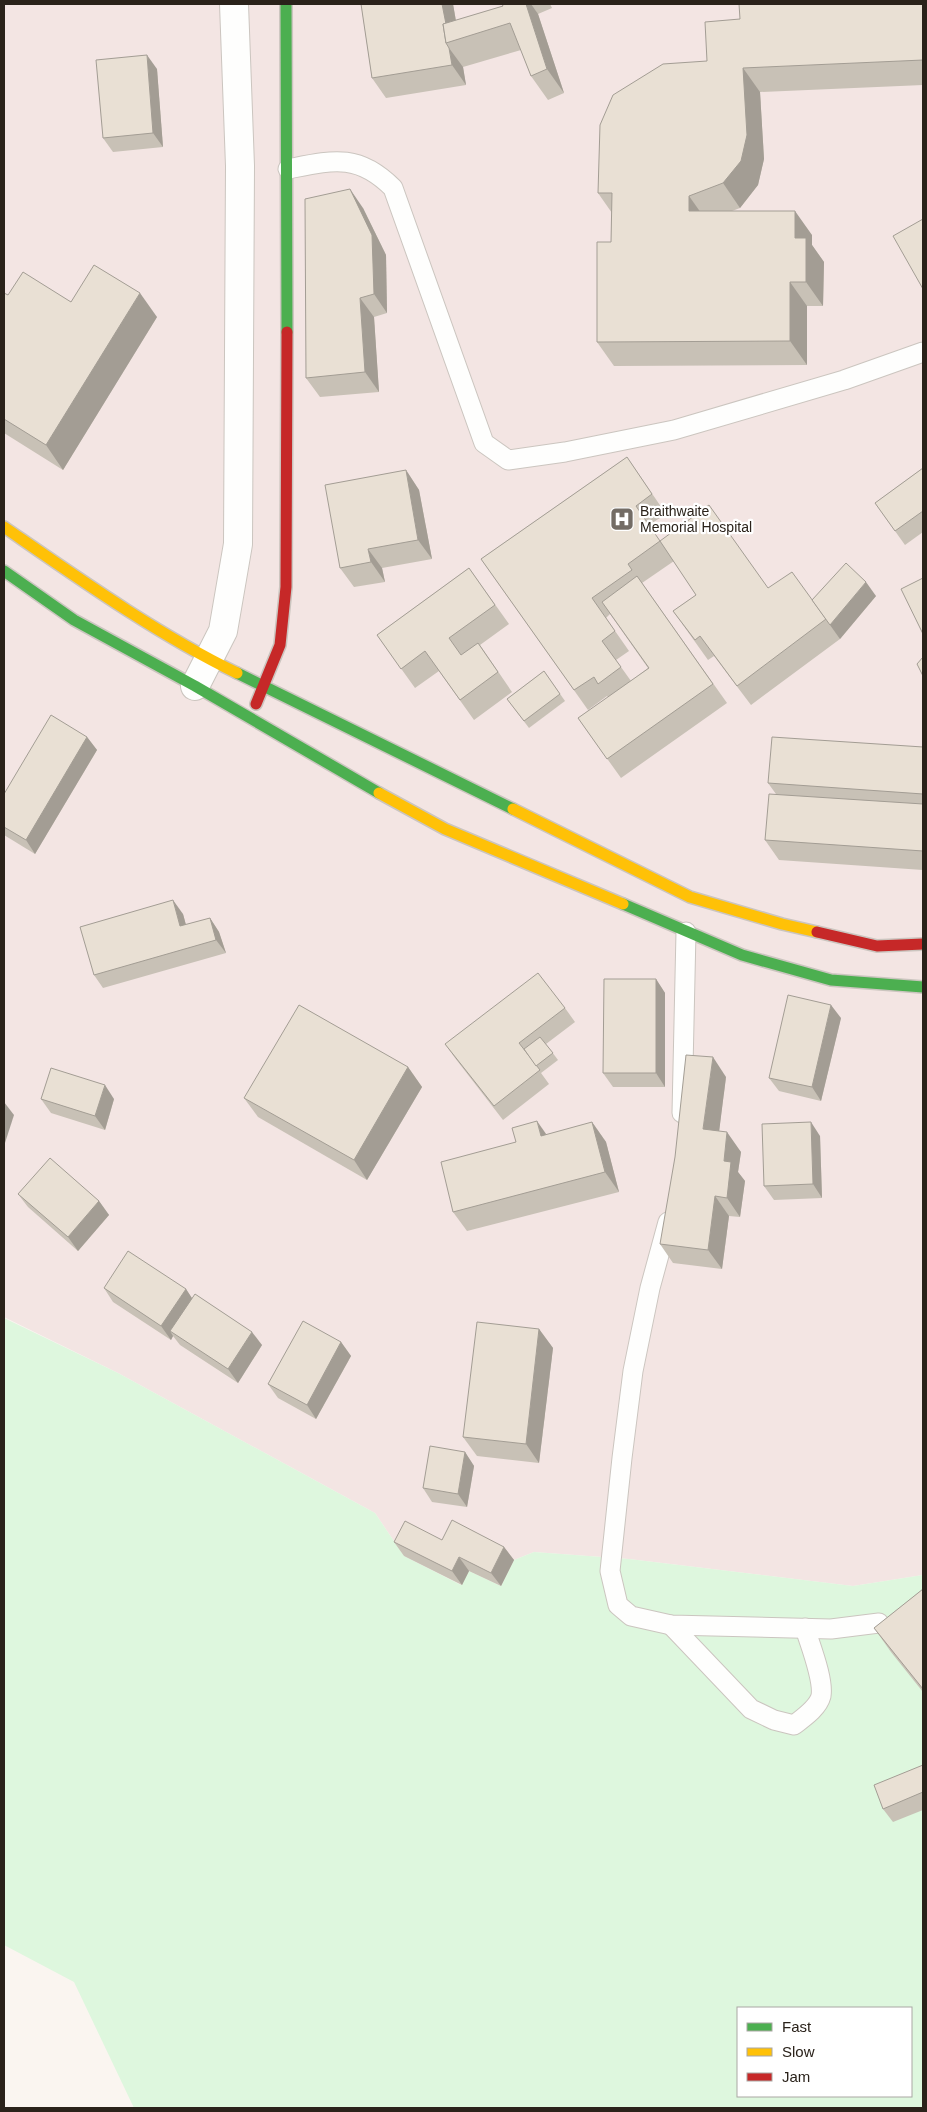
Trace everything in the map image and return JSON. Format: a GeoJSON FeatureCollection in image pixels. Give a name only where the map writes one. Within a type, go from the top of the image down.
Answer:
{"type":"FeatureCollection","features":[{"type":"Feature","properties":{"kind":"street"},"geometry":{"type":"LineString","coordinates":[[196,686],[223,631],[238,544],[240,166],[234,4]]}},
{"type":"Feature","properties":{"kind":"street"},"geometry":{"type":"LineString","coordinates":[[249,719],[280,645],[286,587],[288,169],[286,4]]}},
{"type":"Feature","properties":{"kind":"street"},"geometry":{"type":"LineString","coordinates":[[4,527],[78,578],[208,659],[690,897],[782,924],[877,946],[923,944]]}},
{"type":"Feature","properties":{"kind":"street"},"geometry":{"type":"LineString","coordinates":[[4,571],[74,620],[196,686],[249,719],[444,829],[742,955],[830,980],[923,987]]}},
{"type":"Feature","properties":{"kind":"lane"},"geometry":{"type":"LineString","coordinates":[[288,169],[318,163],[351,162],[379,174],[393,188],[484,443],[508,460],[565,452],[674,430],[844,380],[923,352]]}},
{"type":"Feature","properties":{"kind":"lane"},"geometry":{"type":"LineString","coordinates":[[681,1128],[686,932]]}},
{"type":"Feature","properties":{"kind":"lane"},"geometry":{"type":"LineString","coordinates":[[672,1205],[650,1288],[633,1371],[610,1571],[618,1605],[631,1616],[671,1625],[831,1629],[879,1623]]}},
{"type":"Feature","properties":{"kind":"lane"},"geometry":{"type":"LineString","coordinates":[[671,1625],[751,1709],[774,1720],[794,1724],[808,1715],[820,1698],[821,1685],[804,1628]]}},
{"type":"Feature","properties":{"kind":"shaded area"},"geometry":{"type":"Polygon","coordinates":[[[4,4],[923,4],[923,1575],[853,1586],[629,1559],[534,1552],[514,1560],[501,1586],[469,1571],[462,1585],[404,1556],[375,1513],[118,1373],[4,1317],[4,4]]]}},
{"type":"Feature","properties":{"kind":"green space"},"geometry":{"type":"Polygon","coordinates":[[[4,1318],[118,1373],[375,1513],[404,1556],[461,1585],[469,1571],[501,1586],[514,1560],[534,1552],[629,1559],[853,1586],[923,1575],[923,2108],[134,2108],[74,1982],[4,1945],[4,1318]]]}},
{"type":"Feature","properties":{"kind":"building"},"geometry":{"type":"Polygon","coordinates":[[[361,4],[442,4],[446,24],[443,24],[446,43],[449,48],[452,65],[372,78],[361,4]]]}},
{"type":"Feature","properties":{"kind":"building"},"geometry":{"type":"Polygon","coordinates":[[[502,4],[526,4],[547,69],[531,76],[510,23],[446,43],[443,24],[503,6],[502,4]]]}},
{"type":"Feature","properties":{"kind":"building"},"geometry":{"type":"Polygon","coordinates":[[[739,4],[923,4],[923,60],[743,68],[747,135],[741,161],[723,183],[689,196],[689,211],[795,211],[795,238],[806,238],[806,282],[790,282],[790,341],[597,342],[597,242],[611,242],[612,193],[598,193],[600,125],[613,95],[663,64],[707,61],[705,22],[740,19],[739,4]]]}},
{"type":"Feature","properties":{"kind":"building"},"geometry":{"type":"Polygon","coordinates":[[[147,55],[153,133],[103,138],[96,60],[147,55]]]}},
{"type":"Feature","properties":{"kind":"building"},"geometry":{"type":"Polygon","coordinates":[[[350,189],[372,235],[374,294],[360,298],[365,372],[306,378],[305,199],[350,189]]]}},
{"type":"Feature","properties":{"kind":"building"},"geometry":{"type":"Polygon","coordinates":[[[923,219],[923,289],[893,236],[923,219]]]}},
{"type":"Feature","properties":{"kind":"building"},"geometry":{"type":"Polygon","coordinates":[[[94,265],[140,293],[46,445],[4,419],[4,293],[8,295],[23,272],[71,302],[94,265]]]}},
{"type":"Feature","properties":{"kind":"building"},"geometry":{"type":"Polygon","coordinates":[[[627,457],[652,494],[636,506],[660,541],[628,564],[632,570],[592,598],[615,631],[602,641],[621,667],[598,684],[594,677],[574,690],[481,559],[627,457]]]}},
{"type":"Feature","properties":{"kind":"building"},"geometry":{"type":"Polygon","coordinates":[[[923,468],[923,511],[895,531],[875,503],[923,468]]]}},
{"type":"Feature","properties":{"kind":"building"},"geometry":{"type":"Polygon","coordinates":[[[406,470],[418,540],[368,549],[371,562],[340,568],[325,485],[406,470]]]}},
{"type":"Feature","properties":{"kind":"building"},"geometry":{"type":"Polygon","coordinates":[[[709,505],[768,588],[792,572],[826,619],[737,686],[700,636],[695,640],[673,611],[696,595],[660,541],[709,505]]]}},
{"type":"Feature","properties":{"kind":"building"},"geometry":{"type":"Polygon","coordinates":[[[846,563],[866,582],[830,625],[812,600],[846,563]]]}},
{"type":"Feature","properties":{"kind":"building"},"geometry":{"type":"Polygon","coordinates":[[[469,568],[495,605],[449,638],[461,655],[478,643],[498,672],[460,700],[425,651],[401,669],[377,635],[469,568]]]}},
{"type":"Feature","properties":{"kind":"building"},"geometry":{"type":"Polygon","coordinates":[[[637,576],[713,684],[607,759],[578,718],[649,668],[602,602],[637,576]]]}},
{"type":"Feature","properties":{"kind":"building"},"geometry":{"type":"Polygon","coordinates":[[[923,578],[923,634],[901,589],[923,578]]]}},
{"type":"Feature","properties":{"kind":"building"},"geometry":{"type":"Polygon","coordinates":[[[923,657],[923,676],[917,664],[923,657]]]}},
{"type":"Feature","properties":{"kind":"building"},"geometry":{"type":"Polygon","coordinates":[[[544,671],[560,694],[524,721],[507,699],[544,671]]]}},
{"type":"Feature","properties":{"kind":"building"},"geometry":{"type":"Polygon","coordinates":[[[51,715],[87,737],[26,840],[4,827],[4,794],[51,715]]]}},
{"type":"Feature","properties":{"kind":"building"},"geometry":{"type":"Polygon","coordinates":[[[772,737],[923,747],[923,794],[768,783],[772,737]]]}},
{"type":"Feature","properties":{"kind":"building"},"geometry":{"type":"Polygon","coordinates":[[[769,794],[923,804],[923,851],[765,840],[769,794]]]}},
{"type":"Feature","properties":{"kind":"building"},"geometry":{"type":"Polygon","coordinates":[[[173,900],[180,926],[210,918],[216,940],[94,975],[80,927],[173,900]]]}},
{"type":"Feature","properties":{"kind":"building"},"geometry":{"type":"Polygon","coordinates":[[[538,973],[565,1008],[519,1043],[540,1070],[494,1106],[445,1044],[538,973]]]}},
{"type":"Feature","properties":{"kind":"building"},"geometry":{"type":"Polygon","coordinates":[[[604,979],[656,979],[656,1073],[603,1073],[604,979]]]}},
{"type":"Feature","properties":{"kind":"building"},"geometry":{"type":"Polygon","coordinates":[[[788,995],[831,1005],[812,1087],[769,1078],[788,995]]]}},
{"type":"Feature","properties":{"kind":"building"},"geometry":{"type":"Polygon","coordinates":[[[299,1005],[408,1067],[354,1160],[244,1098],[299,1005]]]}},
{"type":"Feature","properties":{"kind":"building"},"geometry":{"type":"Polygon","coordinates":[[[540,1037],[553,1053],[536,1066],[524,1049],[540,1037]]]}},
{"type":"Feature","properties":{"kind":"building"},"geometry":{"type":"Polygon","coordinates":[[[686,1055],[713,1057],[703,1129],[727,1132],[724,1161],[731,1162],[727,1198],[715,1196],[708,1250],[660,1244],[675,1157],[686,1055]]]}},
{"type":"Feature","properties":{"kind":"building"},"geometry":{"type":"Polygon","coordinates":[[[51,1068],[105,1085],[95,1116],[41,1099],[51,1068]]]}},
{"type":"Feature","properties":{"kind":"building"},"geometry":{"type":"Polygon","coordinates":[[[537,1121],[541,1136],[592,1122],[605,1172],[453,1212],[441,1162],[516,1142],[512,1128],[537,1121]]]}},
{"type":"Feature","properties":{"kind":"building"},"geometry":{"type":"Polygon","coordinates":[[[811,1122],[813,1184],[764,1186],[762,1124],[811,1122]]]}},
{"type":"Feature","properties":{"kind":"building"},"geometry":{"type":"Polygon","coordinates":[[[50,1158],[99,1201],[68,1237],[18,1194],[50,1158]]]}},
{"type":"Feature","properties":{"kind":"building"},"geometry":{"type":"Polygon","coordinates":[[[128,1251],[186,1289],[161,1326],[104,1288],[128,1251]]]}},
{"type":"Feature","properties":{"kind":"building"},"geometry":{"type":"Polygon","coordinates":[[[195,1294],[252,1332],[228,1369],[170,1331],[195,1294]]]}},
{"type":"Feature","properties":{"kind":"building"},"geometry":{"type":"Polygon","coordinates":[[[303,1321],[341,1342],[307,1405],[268,1384],[303,1321]]]}},
{"type":"Feature","properties":{"kind":"building"},"geometry":{"type":"Polygon","coordinates":[[[477,1322],[539,1329],[526,1444],[463,1437],[477,1322]]]}},
{"type":"Feature","properties":{"kind":"building"},"geometry":{"type":"Polygon","coordinates":[[[430,1446],[465,1452],[458,1494],[423,1488],[430,1446]]]}},
{"type":"Feature","properties":{"kind":"building"},"geometry":{"type":"Polygon","coordinates":[[[452,1520],[504,1547],[491,1573],[459,1557],[452,1571],[394,1542],[405,1521],[442,1540],[452,1520]]]}},
{"type":"Feature","properties":{"kind":"building"},"geometry":{"type":"Polygon","coordinates":[[[923,1589],[923,1689],[874,1628],[923,1589]]]}},
{"type":"Feature","properties":{"kind":"building"},"geometry":{"type":"Polygon","coordinates":[[[923,1765],[923,1792],[883,1809],[874,1785],[923,1765]]]}},
{"type":"Feature","properties":{"kind":"traffic: fast"},"geometry":{"type":"LineString","coordinates":[[286,4],[287,332]]}},
{"type":"Feature","properties":{"kind":"traffic: fast"},"geometry":{"type":"LineString","coordinates":[[4,571],[74,620],[195,686],[379,793]]}},
{"type":"Feature","properties":{"kind":"traffic: fast"},"geometry":{"type":"LineString","coordinates":[[237,673],[513,809]]}},
{"type":"Feature","properties":{"kind":"traffic: fast"},"geometry":{"type":"LineString","coordinates":[[623,904],[742,955],[831,980],[923,987]]}},
{"type":"Feature","properties":{"kind":"traffic: slow"},"geometry":{"type":"LineString","coordinates":[[4,527],[148,623],[207,658],[237,673]]}},
{"type":"Feature","properties":{"kind":"traffic: slow"},"geometry":{"type":"LineString","coordinates":[[379,793],[445,829],[623,904]]}},
{"type":"Feature","properties":{"kind":"traffic: slow"},"geometry":{"type":"LineString","coordinates":[[513,809],[690,897],[782,924],[817,932]]}},
{"type":"Feature","properties":{"kind":"traffic: jam"},"geometry":{"type":"LineString","coordinates":[[256,704],[280,645],[286,587],[287,332]]}},
{"type":"Feature","properties":{"kind":"traffic: jam"},"geometry":{"type":"LineString","coordinates":[[817,932],[877,946],[923,944]]}},
{"type":"Feature","properties":{"kind":"place","name":"Braithwaite Memorial Hospital"},"geometry":{"type":"Point","coordinates":[622,519]}}]}
